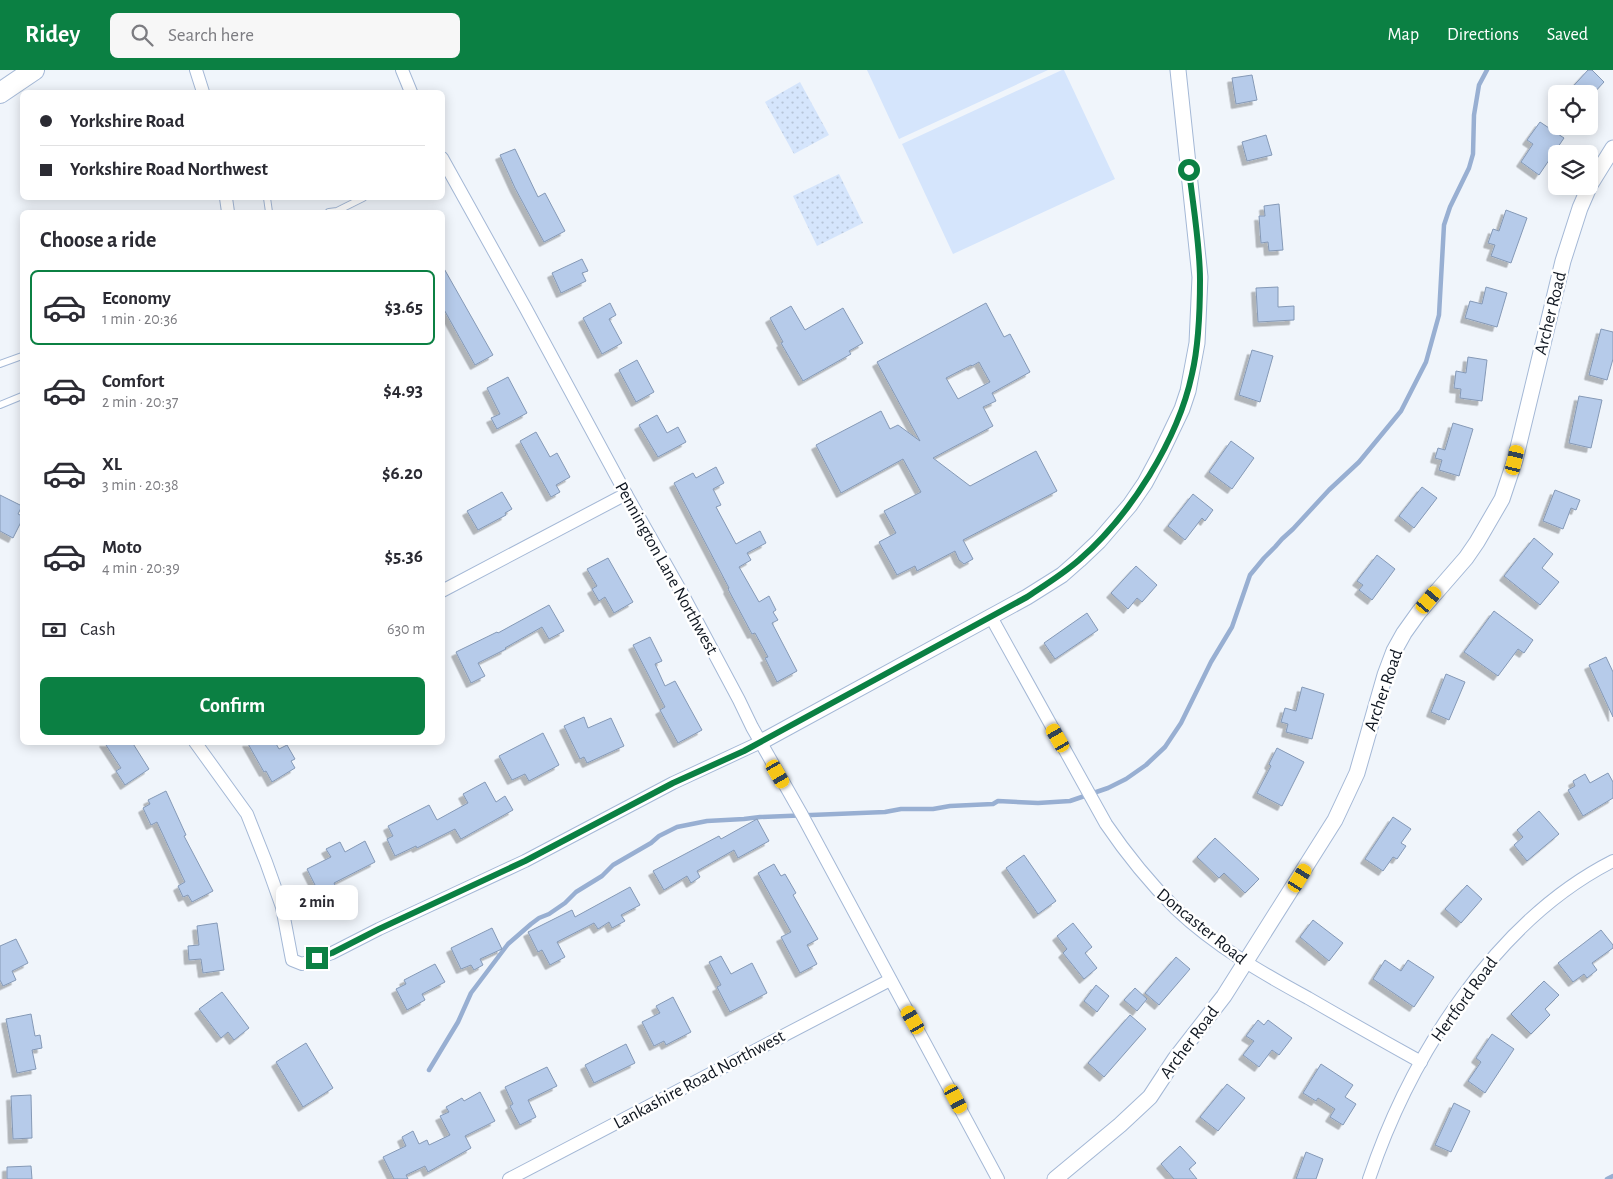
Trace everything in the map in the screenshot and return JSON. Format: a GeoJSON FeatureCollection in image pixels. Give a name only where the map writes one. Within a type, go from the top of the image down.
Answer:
{"type":"FeatureCollection","features":[{"type":"Feature","properties":{"kind":"main road"},"geometry":{"type":"LineString","coordinates":[[0,93],[34,70]]}},
{"type":"Feature","properties":{"kind":"street"},"geometry":{"type":"LineString","coordinates":[[196,70],[202,90]]}},
{"type":"Feature","properties":{"kind":"street"},"geometry":{"type":"LineString","coordinates":[[402,70],[410,90]]}},
{"type":"Feature","properties":{"kind":"street"},"geometry":{"type":"LineString","coordinates":[[197,745],[247,814],[282,908],[292,960],[302,964],[332,953],[525,861],[673,783],[760,742],[991,617],[1062,575],[1099,542],[1141,489],[1182,409],[1192,373],[1197,343],[1200,277],[1178,70]]}},
{"type":"Feature","properties":{"kind":"street","name":"Archer Road"},"geometry":{"type":"LineString","coordinates":[[1055,1179],[1113,1132],[1150,1096],[1224,996],[1335,820],[1347,797],[1365,746],[1385,674],[1404,633],[1419,612],[1472,550],[1502,499],[1515,460],[1558,279],[1580,208],[1590,185],[1613,148]]}},
{"type":"Feature","properties":{"kind":"street","name":"Pennington Lane Northwest"},"geometry":{"type":"LineString","coordinates":[[445,163],[626,494],[683,594],[760,742],[802,815],[998,1179]]}},
{"type":"Feature","properties":{"kind":"street"},"geometry":{"type":"LineString","coordinates":[[445,589],[626,494]]}},
{"type":"Feature","properties":{"kind":"street","name":"Doncaster Road"},"geometry":{"type":"LineString","coordinates":[[991,617],[1093,801],[1126,853],[1151,884],[1204,932],[1244,962],[1421,1062]]}},
{"type":"Feature","properties":{"kind":"street","name":"Hertford Road"},"geometry":{"type":"LineString","coordinates":[[1369,1179],[1389,1126],[1412,1077],[1450,1014],[1471,986],[1516,932],[1558,896],[1613,861]]}},
{"type":"Feature","properties":{"kind":"street","name":"Lankashire Road Northwest"},"geometry":{"type":"LineString","coordinates":[[508,1179],[890,980]]}},
{"type":"Feature","properties":{"kind":"lane"},"geometry":{"type":"LineString","coordinates":[[339,210],[359,200]]}},
{"type":"Feature","properties":{"kind":"lane"},"geometry":{"type":"LineString","coordinates":[[0,364],[20,357]]}},
{"type":"Feature","properties":{"kind":"lane"},"geometry":{"type":"LineString","coordinates":[[0,405],[20,397]]}},
{"type":"Feature","properties":{"kind":"shaded area"},"geometry":{"type":"Polygon","coordinates":[[[867,70],[1048,70],[899,139],[867,70]]]}},
{"type":"Feature","properties":{"kind":"shaded area"},"geometry":{"type":"Polygon","coordinates":[[[1064,70],[1115,179],[953,254],[902,144],[1064,70]]]}},
{"type":"Feature","properties":{"kind":"shaded area"},"geometry":{"type":"Polygon","coordinates":[[[800,82],[829,135],[794,154],[765,102],[800,82]]]}},
{"type":"Feature","properties":{"kind":"shaded area"},"geometry":{"type":"Polygon","coordinates":[[[839,174],[863,223],[817,246],[793,196],[839,174]]]}},
{"type":"Feature","properties":{"kind":"building"},"geometry":{"type":"Polygon","coordinates":[[[1588,70],[1592,70],[1604,82],[1598,89],[1598,85],[1574,85],[1588,70]]]}},
{"type":"Feature","properties":{"kind":"building"},"geometry":{"type":"Polygon","coordinates":[[[1252,75],[1257,100],[1236,104],[1232,78],[1252,75]]]}},
{"type":"Feature","properties":{"kind":"building"},"geometry":{"type":"Polygon","coordinates":[[[1540,122],[1548,127],[1548,135],[1560,135],[1564,138],[1559,145],[1548,145],[1548,162],[1539,175],[1521,162],[1533,144],[1527,140],[1540,122]]]}},
{"type":"Feature","properties":{"kind":"building"},"geometry":{"type":"Polygon","coordinates":[[[1266,135],[1272,155],[1247,161],[1242,142],[1266,135]]]}},
{"type":"Feature","properties":{"kind":"building"},"geometry":{"type":"Polygon","coordinates":[[[515,149],[538,197],[545,193],[565,231],[544,242],[515,188],[500,155],[515,149]]]}},
{"type":"Feature","properties":{"kind":"building"},"geometry":{"type":"Polygon","coordinates":[[[1279,204],[1283,250],[1269,251],[1268,242],[1261,243],[1259,216],[1265,216],[1264,206],[1279,204]]]}},
{"type":"Feature","properties":{"kind":"building"},"geometry":{"type":"Polygon","coordinates":[[[1506,210],[1527,218],[1511,263],[1491,256],[1495,245],[1488,243],[1493,229],[1499,231],[1506,210]]]}},
{"type":"Feature","properties":{"kind":"building"},"geometry":{"type":"Polygon","coordinates":[[[582,259],[588,271],[582,273],[586,281],[561,293],[552,273],[582,259]]]}},
{"type":"Feature","properties":{"kind":"building"},"geometry":{"type":"Polygon","coordinates":[[[445,270],[493,355],[475,365],[445,311],[445,270]]]}},
{"type":"Feature","properties":{"kind":"building"},"geometry":{"type":"Polygon","coordinates":[[[1278,287],[1278,307],[1294,306],[1294,320],[1258,322],[1256,288],[1278,287]]]}},
{"type":"Feature","properties":{"kind":"building"},"geometry":{"type":"Polygon","coordinates":[[[1486,287],[1507,293],[1497,327],[1465,318],[1470,301],[1482,304],[1486,287]]]}},
{"type":"Feature","properties":{"kind":"building"},"geometry":{"type":"Polygon","coordinates":[[[610,303],[616,315],[609,319],[622,343],[602,354],[583,318],[610,303]]]}},
{"type":"Feature","properties":{"kind":"building"},"geometry":{"type":"Polygon","coordinates":[[[986,303],[1004,337],[1010,334],[1030,372],[992,393],[996,401],[983,407],[993,426],[933,458],[970,486],[1036,451],[1057,491],[963,540],[973,559],[964,564],[959,560],[955,551],[917,571],[915,566],[897,575],[879,542],[896,533],[884,511],[921,492],[903,459],[841,493],[816,445],[881,411],[890,429],[898,425],[920,441],[877,362],[986,303]],[[979,362],[946,378],[958,399],[990,382],[979,362]]]}},
{"type":"Feature","properties":{"kind":"building"},"geometry":{"type":"Polygon","coordinates":[[[791,306],[805,330],[843,308],[863,343],[849,351],[851,354],[803,381],[781,343],[783,342],[770,318],[791,306]]]}},
{"type":"Feature","properties":{"kind":"building"},"geometry":{"type":"Polygon","coordinates":[[[1601,329],[1613,332],[1613,359],[1607,380],[1589,375],[1601,329]]]}},
{"type":"Feature","properties":{"kind":"building"},"geometry":{"type":"Polygon","coordinates":[[[1252,350],[1273,356],[1260,402],[1239,395],[1252,350]]]}},
{"type":"Feature","properties":{"kind":"building"},"geometry":{"type":"Polygon","coordinates":[[[1468,357],[1487,360],[1482,401],[1460,398],[1461,389],[1454,388],[1456,371],[1466,373],[1468,357]]]}},
{"type":"Feature","properties":{"kind":"building"},"geometry":{"type":"Polygon","coordinates":[[[637,360],[654,392],[636,402],[619,370],[637,360]]]}},
{"type":"Feature","properties":{"kind":"building"},"geometry":{"type":"Polygon","coordinates":[[[508,377],[527,413],[497,429],[491,418],[500,414],[487,388],[508,377]]]}},
{"type":"Feature","properties":{"kind":"building"},"geometry":{"type":"Polygon","coordinates":[[[1579,396],[1602,400],[1591,448],[1569,443],[1579,396]]]}},
{"type":"Feature","properties":{"kind":"building"},"geometry":{"type":"Polygon","coordinates":[[[657,415],[667,433],[678,427],[686,442],[658,457],[639,425],[657,415]]]}},
{"type":"Feature","properties":{"kind":"building"},"geometry":{"type":"Polygon","coordinates":[[[1453,423],[1473,429],[1459,476],[1439,470],[1442,460],[1435,458],[1438,448],[1445,450],[1453,423]]]}},
{"type":"Feature","properties":{"kind":"building"},"geometry":{"type":"Polygon","coordinates":[[[536,432],[550,457],[557,453],[570,477],[556,485],[560,492],[551,497],[520,441],[536,432]]]}},
{"type":"Feature","properties":{"kind":"building"},"geometry":{"type":"Polygon","coordinates":[[[1231,441],[1254,458],[1232,489],[1209,472],[1231,441]]]}},
{"type":"Feature","properties":{"kind":"building"},"geometry":{"type":"Polygon","coordinates":[[[716,467],[724,483],[713,489],[721,505],[716,507],[736,544],[760,531],[766,543],[747,553],[751,560],[739,567],[759,602],[769,596],[776,610],[773,612],[778,620],[772,623],[797,671],[777,682],[765,658],[768,657],[755,633],[752,634],[674,483],[693,473],[696,478],[716,467]]]}},
{"type":"Feature","properties":{"kind":"building"},"geometry":{"type":"Polygon","coordinates":[[[1422,487],[1437,498],[1414,528],[1399,516],[1422,487]]]}},
{"type":"Feature","properties":{"kind":"building"},"geometry":{"type":"Polygon","coordinates":[[[1555,490],[1580,500],[1576,510],[1571,508],[1563,529],[1543,521],[1555,490]]]}},
{"type":"Feature","properties":{"kind":"building"},"geometry":{"type":"Polygon","coordinates":[[[502,492],[512,509],[505,513],[506,515],[478,530],[467,511],[502,492]]]}},
{"type":"Feature","properties":{"kind":"building"},"geometry":{"type":"Polygon","coordinates":[[[1193,494],[1213,510],[1205,521],[1202,518],[1185,540],[1168,526],[1193,494]]]}},
{"type":"Feature","properties":{"kind":"building"},"geometry":{"type":"Polygon","coordinates":[[[0,495],[20,505],[18,514],[20,515],[20,524],[13,538],[0,531],[0,495]]]}},
{"type":"Feature","properties":{"kind":"building"},"geometry":{"type":"Polygon","coordinates":[[[1534,538],[1553,554],[1542,568],[1559,582],[1540,605],[1504,576],[1534,538]]]}},
{"type":"Feature","properties":{"kind":"building"},"geometry":{"type":"Polygon","coordinates":[[[1377,555],[1395,569],[1372,600],[1359,590],[1363,585],[1357,581],[1377,555]]]}},
{"type":"Feature","properties":{"kind":"building"},"geometry":{"type":"Polygon","coordinates":[[[608,558],[633,602],[614,613],[605,597],[599,601],[592,589],[597,586],[587,569],[608,558]]]}},
{"type":"Feature","properties":{"kind":"building"},"geometry":{"type":"Polygon","coordinates":[[[1136,566],[1157,585],[1142,602],[1137,598],[1128,609],[1111,593],[1136,566]]]}},
{"type":"Feature","properties":{"kind":"building"},"geometry":{"type":"Polygon","coordinates":[[[549,605],[564,631],[549,639],[542,627],[506,649],[478,663],[485,676],[471,683],[456,652],[498,633],[549,605]]]}},
{"type":"Feature","properties":{"kind":"building"},"geometry":{"type":"Polygon","coordinates":[[[1494,611],[1533,640],[1524,653],[1518,649],[1498,676],[1464,652],[1494,611]]]}},
{"type":"Feature","properties":{"kind":"building"},"geometry":{"type":"Polygon","coordinates":[[[1087,613],[1098,630],[1055,659],[1044,643],[1087,613]]]}},
{"type":"Feature","properties":{"kind":"building"},"geometry":{"type":"Polygon","coordinates":[[[650,637],[662,661],[655,664],[665,686],[675,681],[702,730],[678,743],[660,710],[665,707],[633,645],[650,637]]]}},
{"type":"Feature","properties":{"kind":"building"},"geometry":{"type":"Polygon","coordinates":[[[1606,657],[1613,672],[1613,717],[1589,665],[1606,657]]]}},
{"type":"Feature","properties":{"kind":"building"},"geometry":{"type":"Polygon","coordinates":[[[1446,674],[1465,682],[1449,720],[1431,712],[1446,674]]]}},
{"type":"Feature","properties":{"kind":"building"},"geometry":{"type":"Polygon","coordinates":[[[1302,687],[1324,694],[1312,739],[1286,732],[1288,724],[1281,722],[1285,708],[1296,711],[1302,687]]]}},
{"type":"Feature","properties":{"kind":"building"},"geometry":{"type":"Polygon","coordinates":[[[584,717],[588,728],[611,718],[624,746],[587,763],[584,757],[580,759],[564,726],[584,717]]]}},
{"type":"Feature","properties":{"kind":"building"},"geometry":{"type":"Polygon","coordinates":[[[543,733],[559,765],[529,781],[525,774],[512,780],[499,756],[543,733]]]}},
{"type":"Feature","properties":{"kind":"building"},"geometry":{"type":"Polygon","coordinates":[[[106,745],[134,745],[149,769],[125,785],[116,771],[121,768],[106,745]]]}},
{"type":"Feature","properties":{"kind":"building"},"geometry":{"type":"Polygon","coordinates":[[[249,745],[277,745],[279,749],[287,745],[295,759],[291,761],[295,768],[272,782],[266,771],[264,772],[249,745]]]}},
{"type":"Feature","properties":{"kind":"building"},"geometry":{"type":"Polygon","coordinates":[[[1277,748],[1304,762],[1282,806],[1257,793],[1271,766],[1269,764],[1277,748]]]}},
{"type":"Feature","properties":{"kind":"building"},"geometry":{"type":"Polygon","coordinates":[[[1608,773],[1613,782],[1613,798],[1583,816],[1568,790],[1575,786],[1573,781],[1585,774],[1590,783],[1608,773]]]}},
{"type":"Feature","properties":{"kind":"building"},"geometry":{"type":"Polygon","coordinates":[[[485,782],[496,802],[505,796],[513,810],[461,839],[455,829],[417,848],[416,846],[395,856],[387,839],[393,836],[388,826],[429,805],[437,820],[468,803],[463,794],[485,782]]]}},
{"type":"Feature","properties":{"kind":"building"},"geometry":{"type":"Polygon","coordinates":[[[166,791],[186,835],[184,836],[213,891],[192,902],[188,895],[183,897],[178,886],[185,882],[157,822],[151,825],[143,808],[150,804],[148,800],[166,791]]]}},
{"type":"Feature","properties":{"kind":"building"},"geometry":{"type":"Polygon","coordinates":[[[1539,811],[1559,834],[1527,861],[1514,845],[1523,837],[1517,830],[1539,811]]]}},
{"type":"Feature","properties":{"kind":"building"},"geometry":{"type":"Polygon","coordinates":[[[1393,817],[1411,829],[1401,843],[1406,846],[1397,859],[1393,857],[1383,871],[1365,859],[1393,817]]]}},
{"type":"Feature","properties":{"kind":"building"},"geometry":{"type":"Polygon","coordinates":[[[757,819],[769,841],[738,858],[734,850],[697,871],[700,877],[691,883],[687,876],[664,890],[653,871],[719,836],[721,839],[757,819]]]}},
{"type":"Feature","properties":{"kind":"building"},"geometry":{"type":"Polygon","coordinates":[[[1215,838],[1259,879],[1245,893],[1224,873],[1219,878],[1197,857],[1215,838]]]}},
{"type":"Feature","properties":{"kind":"building"},"geometry":{"type":"Polygon","coordinates":[[[365,841],[375,862],[334,883],[339,893],[323,901],[307,869],[331,857],[326,849],[340,842],[345,852],[365,841]]]}},
{"type":"Feature","properties":{"kind":"building"},"geometry":{"type":"Polygon","coordinates":[[[1024,855],[1056,901],[1038,914],[1006,868],[1024,855]]]}},
{"type":"Feature","properties":{"kind":"building"},"geometry":{"type":"Polygon","coordinates":[[[774,864],[781,876],[785,874],[796,893],[793,895],[818,939],[807,945],[817,964],[800,973],[781,937],[791,932],[758,873],[774,864]]]}},
{"type":"Feature","properties":{"kind":"building"},"geometry":{"type":"Polygon","coordinates":[[[1467,885],[1482,899],[1461,923],[1445,909],[1467,885]]]}},
{"type":"Feature","properties":{"kind":"building"},"geometry":{"type":"Polygon","coordinates":[[[630,887],[640,905],[621,915],[625,921],[612,928],[609,922],[598,929],[594,923],[557,942],[565,957],[550,965],[542,950],[538,952],[528,932],[572,910],[575,917],[630,887]]]}},
{"type":"Feature","properties":{"kind":"building"},"geometry":{"type":"Polygon","coordinates":[[[1313,920],[1343,943],[1329,961],[1300,937],[1313,920]]]}},
{"type":"Feature","properties":{"kind":"building"},"geometry":{"type":"Polygon","coordinates":[[[217,923],[224,970],[203,973],[201,959],[189,960],[188,946],[199,945],[197,926],[217,923]]]}},
{"type":"Feature","properties":{"kind":"building"},"geometry":{"type":"Polygon","coordinates":[[[1073,923],[1092,947],[1085,953],[1097,968],[1084,979],[1063,953],[1067,949],[1057,936],[1073,923]]]}},
{"type":"Feature","properties":{"kind":"building"},"geometry":{"type":"Polygon","coordinates":[[[492,928],[502,949],[480,959],[483,965],[474,970],[471,965],[461,969],[451,948],[492,928]]]}},
{"type":"Feature","properties":{"kind":"building"},"geometry":{"type":"Polygon","coordinates":[[[1601,930],[1613,945],[1613,948],[1592,963],[1597,970],[1587,978],[1584,974],[1573,982],[1558,963],[1601,930]]]}},
{"type":"Feature","properties":{"kind":"building"},"geometry":{"type":"Polygon","coordinates":[[[16,939],[28,963],[12,971],[16,980],[3,986],[0,980],[0,946],[16,939]]]}},
{"type":"Feature","properties":{"kind":"building"},"geometry":{"type":"Polygon","coordinates":[[[721,956],[731,974],[752,963],[767,993],[730,1012],[717,987],[721,985],[709,962],[721,956]]]}},
{"type":"Feature","properties":{"kind":"building"},"geometry":{"type":"Polygon","coordinates":[[[1176,957],[1190,969],[1159,1005],[1145,993],[1176,957]]]}},
{"type":"Feature","properties":{"kind":"building"},"geometry":{"type":"Polygon","coordinates":[[[1385,960],[1401,971],[1408,960],[1434,977],[1414,1007],[1373,979],[1385,960]]]}},
{"type":"Feature","properties":{"kind":"building"},"geometry":{"type":"Polygon","coordinates":[[[435,964],[445,982],[422,994],[425,1000],[407,1010],[396,989],[406,984],[404,980],[435,964]]]}},
{"type":"Feature","properties":{"kind":"building"},"geometry":{"type":"Polygon","coordinates":[[[1544,981],[1559,995],[1545,1009],[1550,1015],[1531,1034],[1511,1014],[1544,981]]]}},
{"type":"Feature","properties":{"kind":"building"},"geometry":{"type":"Polygon","coordinates":[[[1096,985],[1109,996],[1097,1012],[1084,1001],[1096,985]]]}},
{"type":"Feature","properties":{"kind":"building"},"geometry":{"type":"Polygon","coordinates":[[[1135,988],[1147,999],[1137,1011],[1124,1000],[1135,988]]]}},
{"type":"Feature","properties":{"kind":"building"},"geometry":{"type":"Polygon","coordinates":[[[222,992],[249,1028],[234,1040],[228,1032],[221,1038],[199,1009],[222,992]]]}},
{"type":"Feature","properties":{"kind":"building"},"geometry":{"type":"Polygon","coordinates":[[[673,997],[691,1032],[666,1045],[664,1041],[654,1046],[642,1022],[660,1013],[656,1006],[673,997]]]}},
{"type":"Feature","properties":{"kind":"building"},"geometry":{"type":"Polygon","coordinates":[[[31,1014],[35,1036],[40,1035],[42,1048],[32,1050],[36,1069],[17,1073],[6,1019],[31,1014]]]}},
{"type":"Feature","properties":{"kind":"building"},"geometry":{"type":"Polygon","coordinates":[[[1130,1015],[1146,1029],[1104,1077],[1088,1063],[1130,1015]]]}},
{"type":"Feature","properties":{"kind":"building"},"geometry":{"type":"Polygon","coordinates":[[[1258,1020],[1264,1025],[1268,1020],[1292,1038],[1279,1055],[1272,1050],[1259,1067],[1243,1055],[1254,1041],[1246,1036],[1258,1020]]]}},
{"type":"Feature","properties":{"kind":"building"},"geometry":{"type":"Polygon","coordinates":[[[1492,1034],[1514,1049],[1485,1093],[1468,1081],[1481,1062],[1476,1058],[1492,1034]]]}},
{"type":"Feature","properties":{"kind":"building"},"geometry":{"type":"Polygon","coordinates":[[[306,1043],[333,1088],[303,1107],[276,1062],[306,1043]]]}},
{"type":"Feature","properties":{"kind":"building"},"geometry":{"type":"Polygon","coordinates":[[[626,1044],[635,1063],[594,1083],[585,1065],[626,1044]]]}},
{"type":"Feature","properties":{"kind":"building"},"geometry":{"type":"Polygon","coordinates":[[[1321,1064],[1353,1085],[1345,1097],[1356,1104],[1343,1125],[1330,1117],[1335,1109],[1318,1098],[1316,1101],[1303,1093],[1321,1064]]]}},
{"type":"Feature","properties":{"kind":"building"},"geometry":{"type":"Polygon","coordinates":[[[547,1067],[557,1086],[528,1100],[536,1117],[520,1125],[510,1106],[513,1104],[505,1087],[547,1067]]]}},
{"type":"Feature","properties":{"kind":"building"},"geometry":{"type":"Polygon","coordinates":[[[1227,1084],[1245,1098],[1218,1131],[1200,1117],[1227,1084]]]}},
{"type":"Feature","properties":{"kind":"building"},"geometry":{"type":"Polygon","coordinates":[[[480,1092],[495,1121],[465,1136],[471,1148],[428,1172],[425,1166],[406,1175],[408,1179],[394,1179],[383,1157],[406,1146],[402,1137],[413,1131],[419,1144],[427,1140],[429,1145],[450,1135],[440,1116],[449,1112],[446,1107],[462,1098],[464,1101],[480,1092]]]}},
{"type":"Feature","properties":{"kind":"building"},"geometry":{"type":"Polygon","coordinates":[[[31,1095],[32,1138],[13,1139],[11,1096],[31,1095]]]}},
{"type":"Feature","properties":{"kind":"building"},"geometry":{"type":"Polygon","coordinates":[[[1454,1103],[1470,1111],[1451,1152],[1435,1145],[1454,1103]]]}},
{"type":"Feature","properties":{"kind":"building"},"geometry":{"type":"Polygon","coordinates":[[[1180,1146],[1196,1163],[1189,1169],[1197,1179],[1174,1179],[1161,1164],[1180,1146]]]}},
{"type":"Feature","properties":{"kind":"building"},"geometry":{"type":"Polygon","coordinates":[[[1306,1152],[1323,1159],[1316,1179],[1296,1179],[1306,1152]]]}},
{"type":"Feature","properties":{"kind":"building"},"geometry":{"type":"Polygon","coordinates":[[[31,1166],[32,1179],[7,1179],[7,1167],[31,1166]]]}},
{"type":"Feature","properties":{"kind":"waterway"},"geometry":{"type":"LineString","coordinates":[[429,1070],[458,1022],[471,993],[508,944],[539,918],[549,914],[565,903],[576,892],[602,876],[613,865],[677,827],[707,821],[885,812],[901,809],[933,809],[950,806],[993,804],[998,801],[1038,803],[1070,801],[1108,788],[1126,779],[1146,765],[1165,747],[1181,723],[1211,662],[1232,627],[1250,575],[1329,490],[1359,462],[1401,411],[1426,362],[1439,315],[1444,225],[1450,207],[1469,168],[1473,154],[1474,115],[1479,85],[1487,70]]}},
{"type":"Feature","properties":{"kind":"waterway"},"geometry":{"type":"LineString","coordinates":[[1607,1179],[1613,1176]]}},
{"type":"Feature","properties":{"kind":"route"},"geometry":{"type":"LineString","coordinates":[[317,958],[332,953],[525,861],[673,783],[744,751],[1027,597],[1062,575],[1099,542],[1138,495],[1168,440],[1188,391],[1197,343],[1200,302],[1200,277],[1189,170]]}}]}
